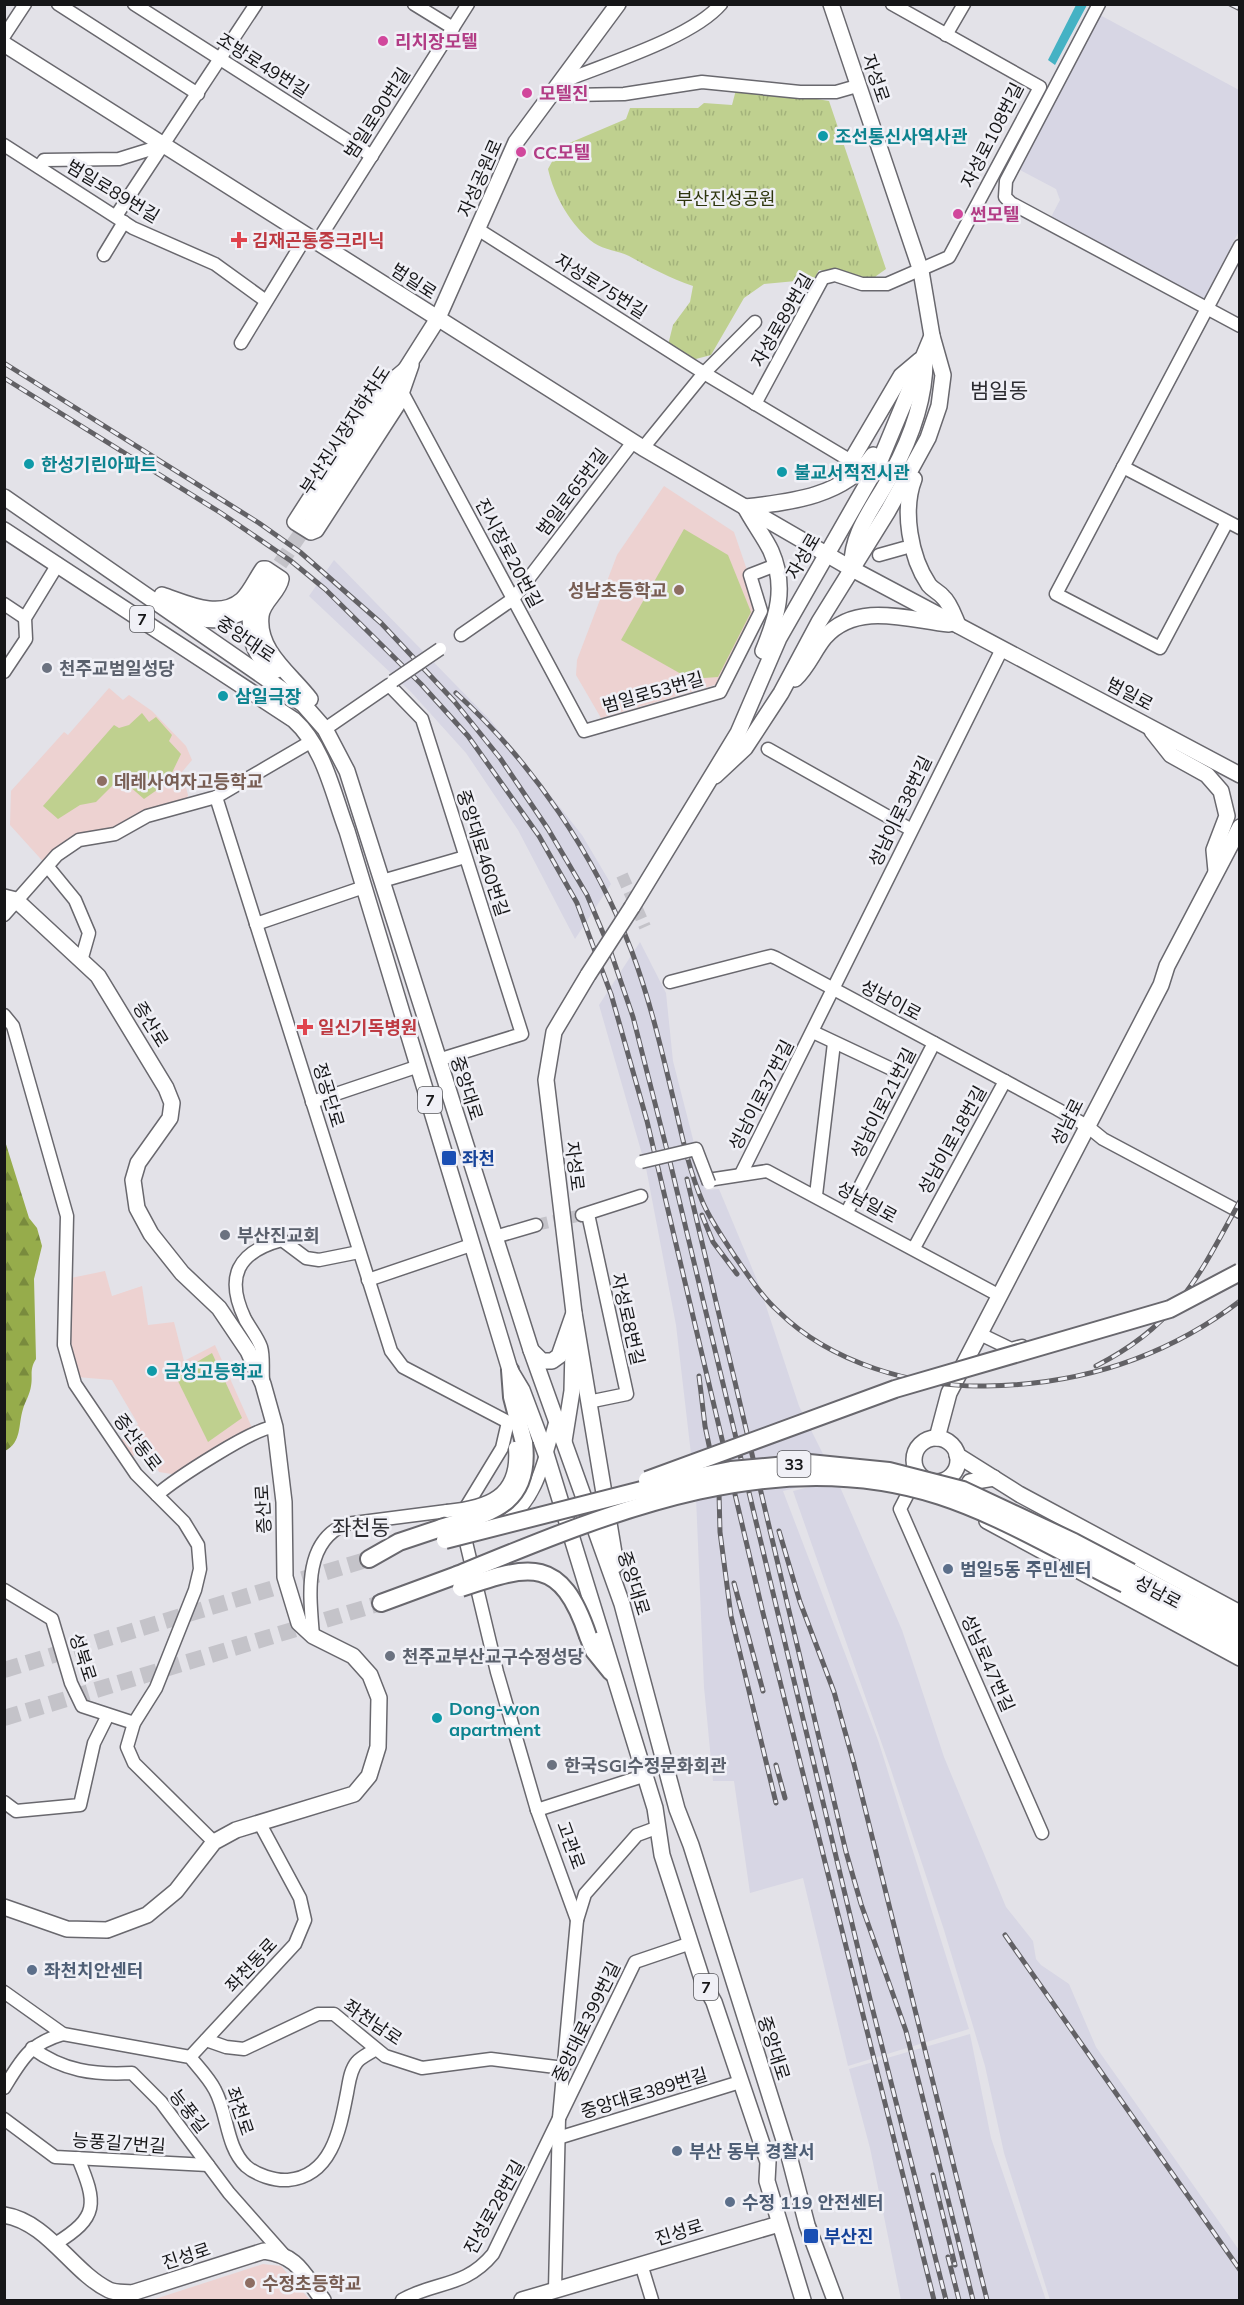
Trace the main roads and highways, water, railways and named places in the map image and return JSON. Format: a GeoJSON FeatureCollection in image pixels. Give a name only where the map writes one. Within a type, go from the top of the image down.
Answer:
{"type":"FeatureCollection","features":[{"type":"Feature","properties":{"kind":"highway"},"geometry":{"type":"LineString","coordinates":[[597,1501],[680,1467],[895,1389],[1170,1309],[1239,1270]]}},
{"type":"Feature","properties":{"kind":"highway"},"geometry":{"type":"LineString","coordinates":[[1020,1351],[1091,1339],[1160,1321],[1188,1311],[1239,1282]]}},
{"type":"Feature","properties":{"kind":"highway"},"geometry":{"type":"LineString","coordinates":[[443,1534],[503,1506],[520,1482],[526,1464],[520,1446],[510,1370]]}},
{"type":"Feature","properties":{"kind":"highway","name":"33"},"geometry":{"type":"LineString","coordinates":[[369,1559],[443,1534],[730,1470],[776,1464],[850,1466],[899,1473],[963,1490],[1074,1542],[1128,1578]]}},
{"type":"Feature","properties":{"kind":"highway","name":"33"},"geometry":{"type":"LineString","coordinates":[[387,1601],[459,1582],[564,1532],[626,1510],[706,1488],[750,1480],[821,1477],[897,1486],[962,1504],[1128,1578]]}},
{"type":"Feature","properties":{"kind":"highway"},"geometry":{"type":"LineString","coordinates":[[459,1582],[518,1570],[543,1574],[568,1592],[578,1606],[594,1651],[611,1672]]}},
{"type":"Feature","properties":{"kind":"highway","name":"성남로"},"geometry":{"type":"LineString","coordinates":[[1128,1578],[1239,1629]]}},
{"type":"Feature","properties":{"kind":"highway","name":"성남로"},"geometry":{"type":"LineString","coordinates":[[1128,1578],[1239,1645]]}},
{"type":"Feature","properties":{"kind":"main road","name":"자성공원로"},"geometry":{"type":"LineString","coordinates":[[411,365],[437,320],[479,230],[516,142],[618,4]]}},
{"type":"Feature","properties":{"kind":"main road","name":"자성로"},"geometry":{"type":"LineString","coordinates":[[715,776],[745,748],[781,693],[819,622],[915,462],[928,438],[939,406],[943,375],[932,336],[921,271],[831,4]]}},
{"type":"Feature","properties":{"kind":"main road","name":"범일로"},"geometry":{"type":"LineString","coordinates":[[4,44],[312,238],[437,320],[638,445],[825,554],[1239,775]]}},
{"type":"Feature","properties":{"kind":"main road","name":"자성로"},"geometry":{"type":"LineString","coordinates":[[622,1604],[588,1402],[579,1370],[546,1080],[554,1032],[715,776],[738,733],[779,638],[879,463],[932,336]]}},
{"type":"Feature","properties":{"kind":"main road","name":"자성로"},"geometry":{"type":"LineString","coordinates":[[852,568],[851,555],[855,538],[892,474],[914,425],[925,384],[925,356]]}},
{"type":"Feature","properties":{"kind":"main road"},"geometry":{"type":"LineString","coordinates":[[850,461],[901,376],[925,356]]}},
{"type":"Feature","properties":{"kind":"main road"},"geometry":{"type":"LineString","coordinates":[[411,365],[398,405],[316,530],[311,532],[295,522],[378,393],[411,365]]}},
{"type":"Feature","properties":{"kind":"main road","name":"부산진시장지하차도"},"geometry":{"type":"LineString","coordinates":[[312,517],[411,365]]}},
{"type":"Feature","properties":{"kind":"main road"},"geometry":{"type":"LineString","coordinates":[[738,733],[748,693],[781,600],[776,565],[770,549],[745,507],[808,497],[842,485],[861,472],[896,425]]}},
{"type":"Feature","properties":{"kind":"main road"},"geometry":{"type":"LineString","coordinates":[[915,462],[915,474],[909,492],[907,510],[914,545],[923,574],[931,587],[945,598],[958,625]]}},
{"type":"Feature","properties":{"kind":"main road","name":"중앙대로"},"geometry":{"type":"LineString","coordinates":[[4,498],[108,571],[270,678],[329,726],[342,742],[347,771],[531,1350],[622,1604],[677,1809],[691,1845],[786,2149],[807,2225],[835,2301]]}},
{"type":"Feature","properties":{"kind":"main road","name":"7"},"geometry":{"type":"LineString","coordinates":[[4,530],[294,720],[312,741],[340,812],[364,887],[510,1370],[532,1416],[546,1454],[643,1776],[655,1808],[656,1828],[662,1854],[703,1982],[714,2001],[768,2162],[767,2181],[803,2301]]}},
{"type":"Feature","properties":{"kind":"main road"},"geometry":{"type":"LineString","coordinates":[[162,595],[201,609],[223,609],[242,600],[263,569],[281,579],[261,614],[262,635],[270,654],[310,699],[329,726]]}},
{"type":"Feature","properties":{"kind":"main road"},"geometry":{"type":"LineString","coordinates":[[108,571],[136,579],[196,619],[226,620],[250,609],[267,583]]}},
{"type":"Feature","properties":{"kind":"main road"},"geometry":{"type":"LineString","coordinates":[[250,609],[250,633],[261,661],[310,699]]}},
{"type":"Feature","properties":{"kind":"main road"},"geometry":{"type":"LineString","coordinates":[[781,693],[803,672],[825,637],[842,624],[858,618],[891,614],[958,625]]}},
{"type":"Feature","properties":{"kind":"main road"},"geometry":{"type":"LineString","coordinates":[[1147,725],[1171,755],[1207,775],[1221,791],[1227,816],[1214,850],[1216,874]]}},
{"type":"Feature","properties":{"kind":"main road","name":"성남로"},"geometry":{"type":"LineString","coordinates":[[937,1438],[949,1393],[1161,985],[1167,966],[1239,826]]}},
{"type":"Feature","properties":{"kind":"main road"},"geometry":{"type":"LineString","coordinates":[[1216,874],[1239,849]]}},
{"type":"Feature","properties":{"kind":"main road","name":"증산로"},"geometry":{"type":"LineString","coordinates":[[4,1907],[67,1929],[107,1930],[147,1915],[176,1891],[214,1842],[236,1830],[259,1822],[354,1794],[369,1776],[378,1747],[379,1698],[370,1675],[353,1656],[313,1636],[299,1623],[285,1577],[284,1502],[275,1427],[263,1384],[248,1351],[219,1308],[182,1273],[151,1234],[137,1208],[133,1180],[138,1163],[170,1119],[172,1103],[125,1017],[98,976],[10,898]]}},
{"type":"Feature","properties":{"kind":"main road"},"geometry":{"type":"LineString","coordinates":[[448,1163],[458,1179],[475,1224],[480,1222],[481,1194]]}},
{"type":"Feature","properties":{"kind":"main road"},"geometry":{"type":"LineString","coordinates":[[531,1350],[542,1361],[552,1361],[559,1356],[574,1313]]}},
{"type":"Feature","properties":{"kind":"main road"},"geometry":{"type":"LineString","coordinates":[[543,1386],[552,1393],[560,1393],[579,1370]]}},
{"type":"Feature","properties":{"kind":"main road"},"geometry":{"type":"LineString","coordinates":[[556,1486],[572,1391],[579,1370]]}},
{"type":"Feature","properties":{"kind":"main road"},"geometry":{"type":"LineString","coordinates":[[532,1416],[545,1421],[556,1420],[572,1391]]}},
{"type":"Feature","properties":{"kind":"main road"},"geometry":{"type":"LineString","coordinates":[[937,1438],[950,1443],[957,1455],[955,1469],[945,1479],[938,1481],[931,1481],[919,1473],[915,1467],[915,1453],[923,1441],[937,1438]]}},
{"type":"Feature","properties":{"kind":"main road","name":"성남로"},"geometry":{"type":"LineString","coordinates":[[957,1455],[994,1478],[1239,1612]]}},
{"type":"Feature","properties":{"kind":"main road"},"geometry":{"type":"LineString","coordinates":[[959,1502],[970,1482],[994,1478]]}},
{"type":"Feature","properties":{"kind":"main road","name":"성남로"},"geometry":{"type":"LineString","coordinates":[[938,1481],[959,1502],[1007,1533],[1239,1658]]}},
{"type":"Feature","properties":{"kind":"main road","name":"진성로"},"geometry":{"type":"LineString","coordinates":[[4,2215],[16,2217],[55,2244],[110,2290],[133,2297],[264,2251],[283,2254],[294,2262],[323,2301]]}},
{"type":"Feature","properties":{"kind":"main road","name":"진성로"},"geometry":{"type":"LineString","coordinates":[[522,2301],[556,2296],[640,2264],[779,2224]]}},
{"type":"Feature","properties":{"kind":"water"},"geometry":{"type":"Polygon","coordinates":[[[1076,5],[1087,5],[1055,65],[1048,60],[1076,5]]]}},
{"type":"Feature","properties":{"kind":"tunnel"},"geometry":{"type":"LineString","coordinates":[[267,583],[312,517]]}},
{"type":"Feature","properties":{"kind":"tunnel"},"geometry":{"type":"LineString","coordinates":[[622,875],[645,927]]}},
{"type":"Feature","properties":{"kind":"tunnel"},"geometry":{"type":"LineString","coordinates":[[536,1225],[582,1215]]}},
{"type":"Feature","properties":{"kind":"tunnel"},"geometry":{"type":"LineString","coordinates":[[4,1670],[369,1559]]}},
{"type":"Feature","properties":{"kind":"tunnel"},"geometry":{"type":"LineString","coordinates":[[4,1718],[381,1603]]}},
{"type":"Feature","properties":{"kind":"railway"},"geometry":{"type":"LineString","coordinates":[[1230,4],[1240,9]]}},
{"type":"Feature","properties":{"kind":"railway"},"geometry":{"type":"LineString","coordinates":[[4,363],[259,523],[300,552],[381,623],[454,701],[500,758],[548,829],[587,895],[609,947],[633,1017],[671,1166],[871,2003],[946,2300]]}},
{"type":"Feature","properties":{"kind":"railway"},"geometry":{"type":"LineString","coordinates":[[4,378],[221,513],[291,561],[325,589],[421,684],[468,736],[539,836],[577,903],[611,994],[647,1121],[762,1609],[934,2300]]}},
{"type":"Feature","properties":{"kind":"railway"},"geometry":{"type":"LineString","coordinates":[[456,693],[511,749],[536,780],[559,812],[600,880],[632,952],[645,991],[687,1157],[703,1203],[717,1229],[755,1285],[772,1306],[800,1330],[848,1358],[902,1376],[958,1385],[1020,1384],[1087,1374],[1151,1353],[1182,1338],[1240,1301]]}},
{"type":"Feature","properties":{"kind":"railway"},"geometry":{"type":"LineString","coordinates":[[687,1179],[846,1852],[861,1904],[906,2031],[973,2300]]}},
{"type":"Feature","properties":{"kind":"railway"},"geometry":{"type":"LineString","coordinates":[[1096,1366],[1124,1350],[1166,1316],[1198,1275],[1240,1201]]}},
{"type":"Feature","properties":{"kind":"railway"},"geometry":{"type":"LineString","coordinates":[[702,1215],[713,1242],[737,1274]]}},
{"type":"Feature","properties":{"kind":"railway"},"geometry":{"type":"LineString","coordinates":[[699,1376],[705,1426],[719,1493],[720,1532],[731,1616],[776,1803]]}},
{"type":"Feature","properties":{"kind":"railway"},"geometry":{"type":"LineString","coordinates":[[779,1531],[800,1602],[834,1692],[854,1764],[987,2300]]}},
{"type":"Feature","properties":{"kind":"railway"},"geometry":{"type":"LineString","coordinates":[[734,1583],[763,1691]]}},
{"type":"Feature","properties":{"kind":"railway"},"geometry":{"type":"LineString","coordinates":[[776,1765],[785,1798]]}},
{"type":"Feature","properties":{"kind":"railway"},"geometry":{"type":"LineString","coordinates":[[1005,1935],[1240,2270]]}},
{"type":"Feature","properties":{"kind":"railway"},"geometry":{"type":"LineString","coordinates":[[933,2175],[955,2265]]}},
{"type":"Feature","properties":{"kind":"railway"},"geometry":{"type":"LineString","coordinates":[[948,2257],[959,2300]]}},
{"type":"Feature","properties":{"kind":"place","name":"리치장모텔"},"geometry":{"type":"Point","coordinates":[383,41]}},
{"type":"Feature","properties":{"kind":"place","name":"모텔진"},"geometry":{"type":"Point","coordinates":[527,93]}},
{"type":"Feature","properties":{"kind":"place","name":"조선통신사역사관"},"geometry":{"type":"Point","coordinates":[823,136]}},
{"type":"Feature","properties":{"kind":"place","name":"CC모텔"},"geometry":{"type":"Point","coordinates":[521,152]}},
{"type":"Feature","properties":{"kind":"place","name":"썬모텔"},"geometry":{"type":"Point","coordinates":[958,214]}},
{"type":"Feature","properties":{"kind":"place","name":"김재곤통증크리닉"},"geometry":{"type":"Point","coordinates":[239,240]}},
{"type":"Feature","properties":{"kind":"place","name":"한성기린아파트"},"geometry":{"type":"Point","coordinates":[29,464]}},
{"type":"Feature","properties":{"kind":"place","name":"불교서적전시관"},"geometry":{"type":"Point","coordinates":[782,472]}},
{"type":"Feature","properties":{"kind":"place","name":"성남초등학교"},"geometry":{"type":"Point","coordinates":[679,590]}},
{"type":"Feature","properties":{"kind":"place","name":"천주교범일성당"},"geometry":{"type":"Point","coordinates":[47,668]}},
{"type":"Feature","properties":{"kind":"place","name":"삼일극장"},"geometry":{"type":"Point","coordinates":[223,696]}},
{"type":"Feature","properties":{"kind":"place","name":"데레사여자고등학교"},"geometry":{"type":"Point","coordinates":[102,781]}},
{"type":"Feature","properties":{"kind":"place","name":"일신기독병원"},"geometry":{"type":"Point","coordinates":[305,1027]}},
{"type":"Feature","properties":{"kind":"place","name":"좌천"},"geometry":{"type":"Point","coordinates":[449,1158]}},
{"type":"Feature","properties":{"kind":"place","name":"부산진교회"},"geometry":{"type":"Point","coordinates":[225,1235]}},
{"type":"Feature","properties":{"kind":"place","name":"금성고등학교"},"geometry":{"type":"Point","coordinates":[152,1371]}},
{"type":"Feature","properties":{"kind":"place","name":"범일5동 주민센터"},"geometry":{"type":"Point","coordinates":[948,1569]}},
{"type":"Feature","properties":{"kind":"place","name":"천주교부산교구수정성당"},"geometry":{"type":"Point","coordinates":[390,1656]}},
{"type":"Feature","properties":{"kind":"place","name":"Dong-won apartment"},"geometry":{"type":"Point","coordinates":[437,1718]}},
{"type":"Feature","properties":{"kind":"place","name":"한국SGI수정문화회관"},"geometry":{"type":"Point","coordinates":[552,1765]}},
{"type":"Feature","properties":{"kind":"place","name":"좌천치안센터"},"geometry":{"type":"Point","coordinates":[32,1970]}},
{"type":"Feature","properties":{"kind":"place","name":"부산 동부 경찰서"},"geometry":{"type":"Point","coordinates":[677,2151]}},
{"type":"Feature","properties":{"kind":"place","name":"수정 119 안전센터"},"geometry":{"type":"Point","coordinates":[730,2202]}},
{"type":"Feature","properties":{"kind":"place","name":"부산진"},"geometry":{"type":"Point","coordinates":[811,2236]}},
{"type":"Feature","properties":{"kind":"place","name":"수정초등학교"},"geometry":{"type":"Point","coordinates":[250,2283]}},
{"type":"Feature","properties":{"kind":"district","name":"범일동"},"geometry":{"type":"Point","coordinates":[999,390]}},
{"type":"Feature","properties":{"kind":"district","name":"좌천동"},"geometry":{"type":"Point","coordinates":[361,1527]}},
{"type":"Feature","properties":{"kind":"park label","name":"부산진성공원"},"geometry":{"type":"Point","coordinates":[726,198]}}]}
